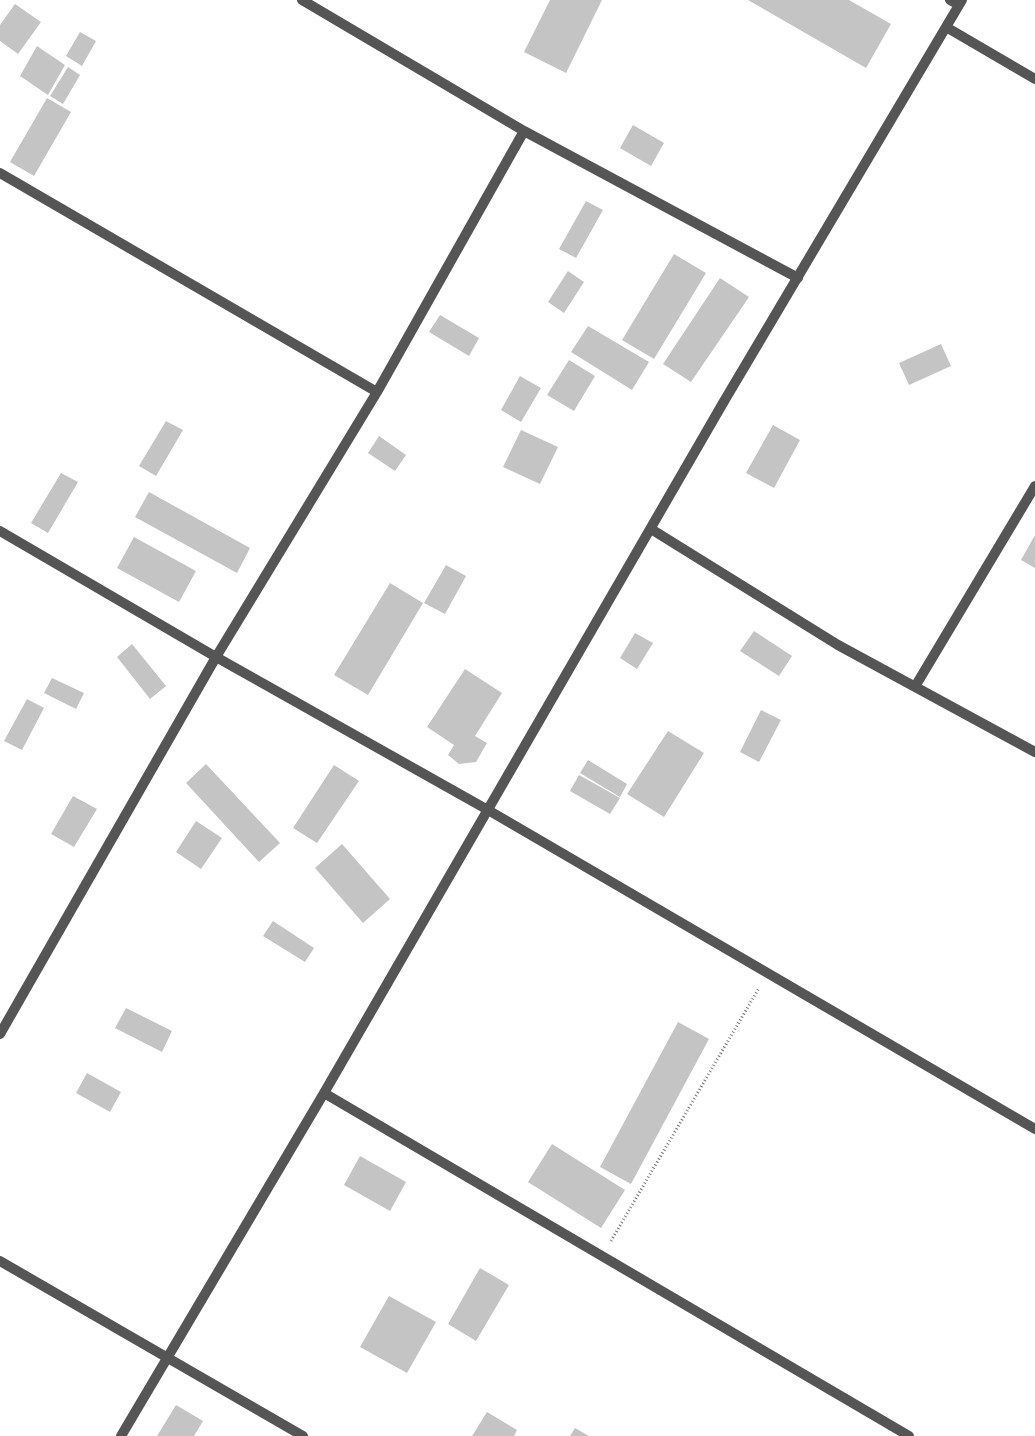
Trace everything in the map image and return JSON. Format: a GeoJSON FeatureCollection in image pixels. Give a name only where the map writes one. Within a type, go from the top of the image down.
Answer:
{"type":"FeatureCollection","features":[{"type":"Feature","properties":{"kind":"street"},"geometry":{"type":"LineString","coordinates":[[302,0],[524,131],[798,278]]}},
{"type":"Feature","properties":{"kind":"street"},"geometry":{"type":"LineString","coordinates":[[121,1436],[324,1093],[651,529],[946,27],[957,2]]}},
{"type":"Feature","properties":{"kind":"street"},"geometry":{"type":"LineString","coordinates":[[946,27],[1035,79]]}},
{"type":"Feature","properties":{"kind":"street"},"geometry":{"type":"LineString","coordinates":[[0,1034],[216,657],[377,392],[524,131]]}},
{"type":"Feature","properties":{"kind":"street"},"geometry":{"type":"LineString","coordinates":[[0,173],[377,392]]}},
{"type":"Feature","properties":{"kind":"street"},"geometry":{"type":"LineString","coordinates":[[916,685],[1035,486]]}},
{"type":"Feature","properties":{"kind":"street"},"geometry":{"type":"LineString","coordinates":[[651,529],[838,645],[916,685],[1035,752]]}},
{"type":"Feature","properties":{"kind":"street"},"geometry":{"type":"LineString","coordinates":[[0,531],[216,657],[488,810],[1035,1129]]}},
{"type":"Feature","properties":{"kind":"street"},"geometry":{"type":"LineString","coordinates":[[324,1093],[909,1436]]}},
{"type":"Feature","properties":{"kind":"street"},"geometry":{"type":"LineString","coordinates":[[0,1261],[303,1436]]}},
{"type":"Feature","properties":{"kind":"path"},"geometry":{"type":"LineString","coordinates":[[602,1256],[767,974]]}},
{"type":"Feature","properties":{"kind":"building"},"geometry":{"type":"Polygon","coordinates":[[[550,0],[602,0],[566,73],[524,52],[550,0]]]}},
{"type":"Feature","properties":{"kind":"building"},"geometry":{"type":"Polygon","coordinates":[[[748,0],[849,0],[891,24],[866,68],[748,0]]]}},
{"type":"Feature","properties":{"kind":"building"},"geometry":{"type":"Polygon","coordinates":[[[15,4],[41,22],[18,54],[0,41],[0,25],[15,4]]]}},
{"type":"Feature","properties":{"kind":"building"},"geometry":{"type":"Polygon","coordinates":[[[80,32],[96,41],[82,66],[66,56],[80,32]]]}},
{"type":"Feature","properties":{"kind":"building"},"geometry":{"type":"Polygon","coordinates":[[[37,46],[65,65],[48,95],[20,76],[37,46]]]}},
{"type":"Feature","properties":{"kind":"building"},"geometry":{"type":"Polygon","coordinates":[[[68,67],[80,75],[63,104],[50,96],[68,67]]]}},
{"type":"Feature","properties":{"kind":"building"},"geometry":{"type":"Polygon","coordinates":[[[47,98],[71,112],[34,176],[10,162],[47,98]]]}},
{"type":"Feature","properties":{"kind":"building"},"geometry":{"type":"Polygon","coordinates":[[[633,125],[664,143],[651,166],[620,148],[633,125]]]}},
{"type":"Feature","properties":{"kind":"building"},"geometry":{"type":"Polygon","coordinates":[[[586,201],[603,210],[576,258],[559,249],[586,201]]]}},
{"type":"Feature","properties":{"kind":"building"},"geometry":{"type":"Polygon","coordinates":[[[674,254],[706,273],[654,359],[622,340],[674,254]]]}},
{"type":"Feature","properties":{"kind":"building"},"geometry":{"type":"Polygon","coordinates":[[[568,271],[584,282],[564,313],[548,302],[568,271]]]}},
{"type":"Feature","properties":{"kind":"building"},"geometry":{"type":"Polygon","coordinates":[[[720,278],[749,297],[691,382],[663,364],[720,278]]]}},
{"type":"Feature","properties":{"kind":"building"},"geometry":{"type":"Polygon","coordinates":[[[440,315],[479,338],[469,356],[429,332],[440,315]]]}},
{"type":"Feature","properties":{"kind":"building"},"geometry":{"type":"Polygon","coordinates":[[[588,326],[649,362],[632,390],[571,352],[588,326]]]}},
{"type":"Feature","properties":{"kind":"building"},"geometry":{"type":"Polygon","coordinates":[[[941,344],[951,366],[909,385],[899,363],[941,344]]]}},
{"type":"Feature","properties":{"kind":"building"},"geometry":{"type":"Polygon","coordinates":[[[569,360],[595,376],[574,411],[547,395],[569,360]]]}},
{"type":"Feature","properties":{"kind":"building"},"geometry":{"type":"Polygon","coordinates":[[[520,376],[541,388],[521,422],[501,410],[520,376]]]}},
{"type":"Feature","properties":{"kind":"building"},"geometry":{"type":"Polygon","coordinates":[[[166,421],[183,430],[156,476],[139,466],[166,421]]]}},
{"type":"Feature","properties":{"kind":"building"},"geometry":{"type":"Polygon","coordinates":[[[773,425],[800,440],[774,488],[746,473],[773,425]]]}},
{"type":"Feature","properties":{"kind":"building"},"geometry":{"type":"Polygon","coordinates":[[[521,430],[558,447],[540,484],[503,467],[521,430]]]}},
{"type":"Feature","properties":{"kind":"building"},"geometry":{"type":"Polygon","coordinates":[[[379,436],[406,455],[395,471],[368,453],[379,436]]]}},
{"type":"Feature","properties":{"kind":"building"},"geometry":{"type":"Polygon","coordinates":[[[61,473],[78,482],[48,533],[31,523],[61,473]]]}},
{"type":"Feature","properties":{"kind":"building"},"geometry":{"type":"Polygon","coordinates":[[[149,492],[250,548],[237,573],[135,517],[149,492]]]}},
{"type":"Feature","properties":{"kind":"building"},"geometry":{"type":"Polygon","coordinates":[[[1035,535],[1035,568],[1021,560],[1035,535]]]}},
{"type":"Feature","properties":{"kind":"building"},"geometry":{"type":"Polygon","coordinates":[[[134,537],[196,571],[179,602],[117,568],[134,537]]]}},
{"type":"Feature","properties":{"kind":"building"},"geometry":{"type":"Polygon","coordinates":[[[446,565],[466,576],[445,614],[424,603],[446,565]]]}},
{"type":"Feature","properties":{"kind":"building"},"geometry":{"type":"Polygon","coordinates":[[[390,583],[423,603],[368,695],[334,675],[390,583]]]}},
{"type":"Feature","properties":{"kind":"building"},"geometry":{"type":"Polygon","coordinates":[[[754,631],[792,656],[779,676],[740,651],[754,631]]]}},
{"type":"Feature","properties":{"kind":"building"},"geometry":{"type":"Polygon","coordinates":[[[635,633],[653,643],[637,669],[620,658],[635,633]]]}},
{"type":"Feature","properties":{"kind":"building"},"geometry":{"type":"Polygon","coordinates":[[[132,644],[166,686],[150,699],[117,657],[132,644]]]}},
{"type":"Feature","properties":{"kind":"building"},"geometry":{"type":"Polygon","coordinates":[[[465,669],[502,693],[475,736],[487,743],[476,762],[459,764],[448,755],[454,745],[427,727],[465,669]]]}},
{"type":"Feature","properties":{"kind":"building"},"geometry":{"type":"Polygon","coordinates":[[[52,678],[84,693],[76,709],[44,693],[52,678]]]}},
{"type":"Feature","properties":{"kind":"building"},"geometry":{"type":"Polygon","coordinates":[[[27,699],[44,708],[22,750],[4,741],[27,699]]]}},
{"type":"Feature","properties":{"kind":"building"},"geometry":{"type":"Polygon","coordinates":[[[761,710],[781,720],[759,762],[740,752],[761,710]]]}},
{"type":"Feature","properties":{"kind":"building"},"geometry":{"type":"Polygon","coordinates":[[[668,731],[704,753],[664,817],[627,794],[668,731]]]}},
{"type":"Feature","properties":{"kind":"building"},"geometry":{"type":"Polygon","coordinates":[[[588,760],[627,784],[620,797],[580,773],[588,760]]]}},
{"type":"Feature","properties":{"kind":"building"},"geometry":{"type":"Polygon","coordinates":[[[206,764],[280,843],[259,862],[186,783],[206,764]]]}},
{"type":"Feature","properties":{"kind":"building"},"geometry":{"type":"Polygon","coordinates":[[[334,765],[359,781],[317,843],[293,828],[334,765]]]}},
{"type":"Feature","properties":{"kind":"building"},"geometry":{"type":"Polygon","coordinates":[[[579,775],[620,798],[610,814],[570,791],[579,775]]]}},
{"type":"Feature","properties":{"kind":"building"},"geometry":{"type":"Polygon","coordinates":[[[73,796],[97,809],[74,847],[51,834],[73,796]]]}},
{"type":"Feature","properties":{"kind":"building"},"geometry":{"type":"Polygon","coordinates":[[[196,821],[222,838],[201,869],[176,852],[196,821]]]}},
{"type":"Feature","properties":{"kind":"building"},"geometry":{"type":"Polygon","coordinates":[[[342,844],[390,899],[363,923],[315,868],[342,844]]]}},
{"type":"Feature","properties":{"kind":"building"},"geometry":{"type":"Polygon","coordinates":[[[273,921],[314,948],[305,962],[263,936],[273,921]]]}},
{"type":"Feature","properties":{"kind":"building"},"geometry":{"type":"Polygon","coordinates":[[[126,1008],[172,1031],[162,1052],[115,1028],[126,1008]]]}},
{"type":"Feature","properties":{"kind":"building"},"geometry":{"type":"Polygon","coordinates":[[[678,1022],[709,1039],[631,1184],[600,1167],[678,1022]]]}},
{"type":"Feature","properties":{"kind":"building"},"geometry":{"type":"Polygon","coordinates":[[[87,1073],[121,1092],[110,1112],[76,1093],[87,1073]]]}},
{"type":"Feature","properties":{"kind":"building"},"geometry":{"type":"Polygon","coordinates":[[[552,1144],[625,1190],[601,1228],[528,1182],[552,1144]]]}},
{"type":"Feature","properties":{"kind":"building"},"geometry":{"type":"Polygon","coordinates":[[[360,1156],[406,1182],[390,1211],[344,1185],[360,1156]]]}},
{"type":"Feature","properties":{"kind":"building"},"geometry":{"type":"Polygon","coordinates":[[[480,1268],[509,1285],[476,1341],[448,1324],[480,1268]]]}},
{"type":"Feature","properties":{"kind":"building"},"geometry":{"type":"Polygon","coordinates":[[[389,1296],[436,1322],[407,1373],[360,1347],[389,1296]]]}},
{"type":"Feature","properties":{"kind":"building"},"geometry":{"type":"Polygon","coordinates":[[[176,1405],[203,1421],[194,1436],[157,1436],[176,1405]]]}},
{"type":"Feature","properties":{"kind":"building"},"geometry":{"type":"Polygon","coordinates":[[[487,1412],[517,1430],[514,1436],[472,1436],[487,1412]]]}},
{"type":"Feature","properties":{"kind":"building"},"geometry":{"type":"Polygon","coordinates":[[[575,1428],[589,1436],[570,1436],[575,1428]]]}}]}
